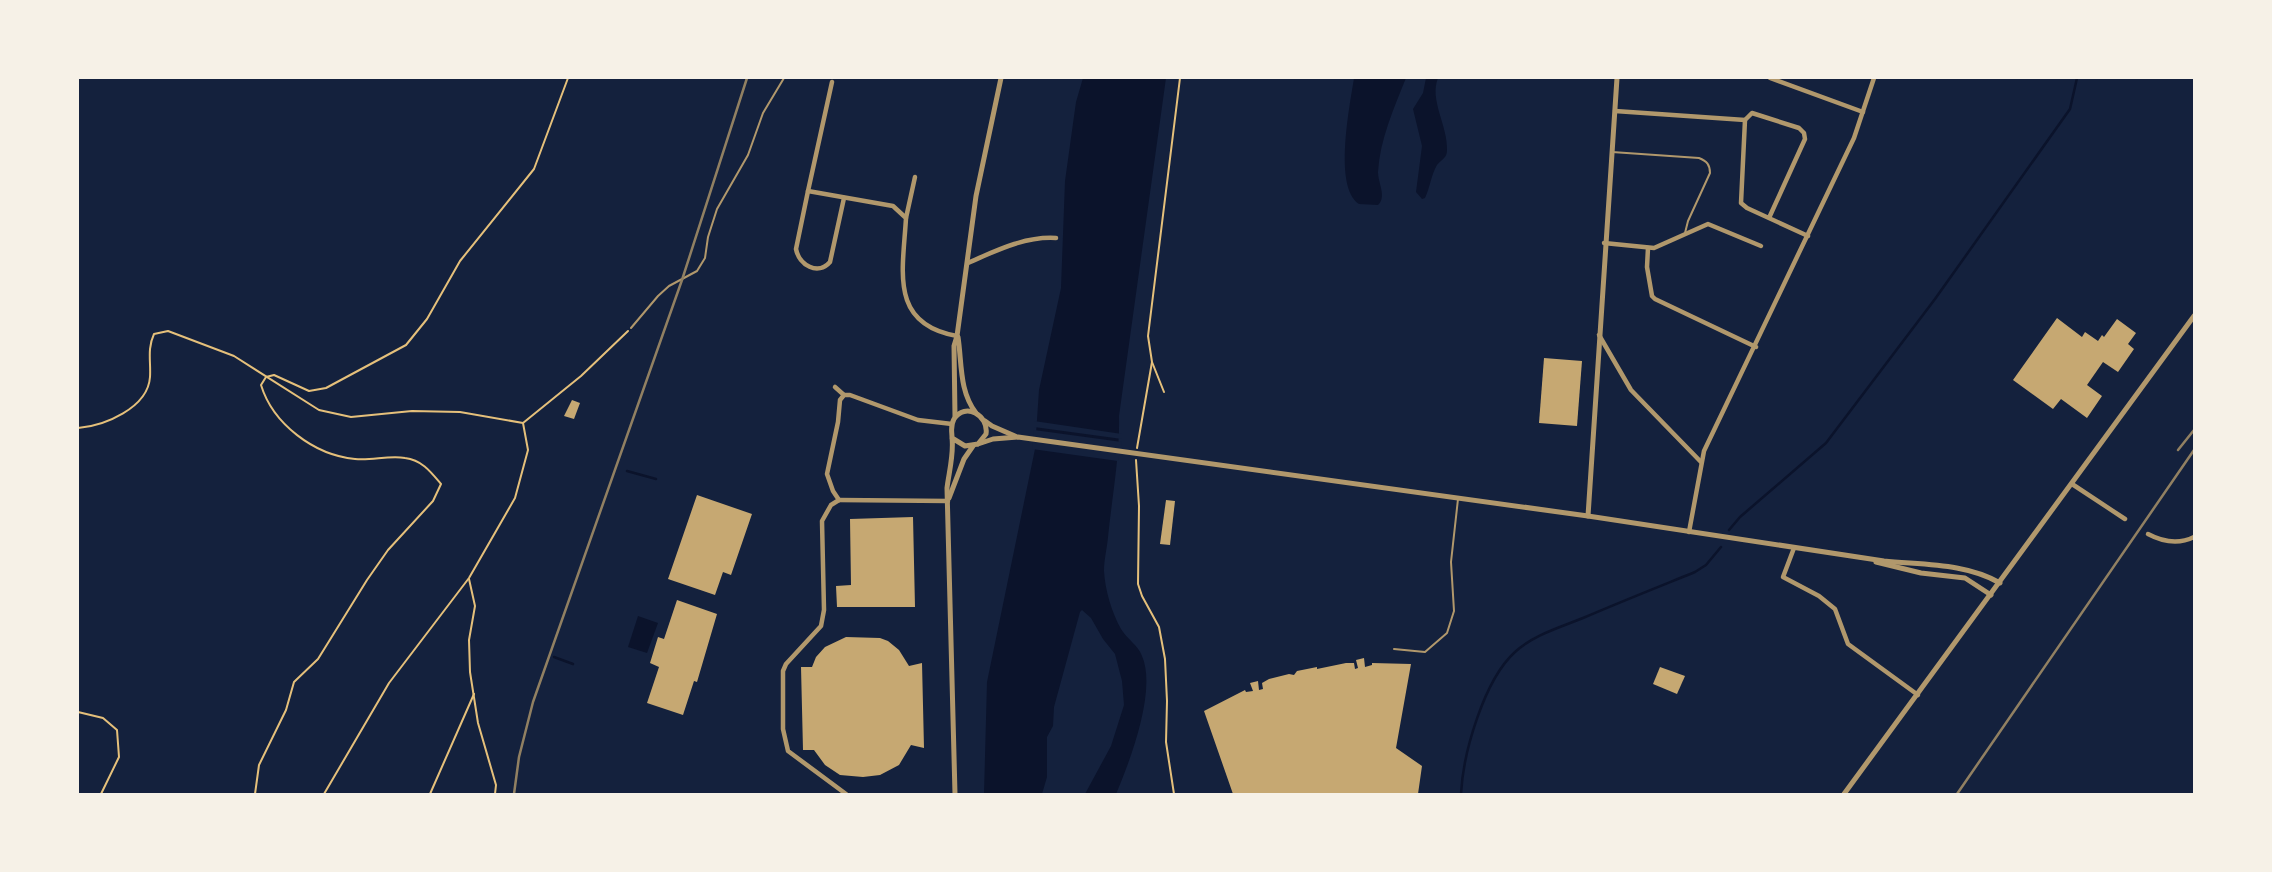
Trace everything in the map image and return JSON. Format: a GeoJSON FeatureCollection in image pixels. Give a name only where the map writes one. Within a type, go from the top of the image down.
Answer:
{"type":"FeatureCollection","features":[{"type":"Feature","properties":{"kind":"street"},"geometry":{"type":"LineString","coordinates":[[955,794],[947,488],[952,424],[955,417],[954,354],[976,196],[1001,78]]}},
{"type":"Feature","properties":{"kind":"street"},"geometry":{"type":"LineString","coordinates":[[1588,516],[1604,244],[1617,78]]}},
{"type":"Feature","properties":{"kind":"street"},"geometry":{"type":"LineString","coordinates":[[1770,78],[1863,112]]}},
{"type":"Feature","properties":{"kind":"street"},"geometry":{"type":"LineString","coordinates":[[1689,532],[1701,462],[1854,138],[1874,78]]}},
{"type":"Feature","properties":{"kind":"street"},"geometry":{"type":"LineString","coordinates":[[832,82],[796,249],[798,257],[802,262],[816,268],[826,267],[830,262],[844,198]]}},
{"type":"Feature","properties":{"kind":"street"},"geometry":{"type":"LineString","coordinates":[[1615,111],[1745,120]]}},
{"type":"Feature","properties":{"kind":"street"},"geometry":{"type":"LineString","coordinates":[[1769,218],[1805,139],[1804,133],[1799,128],[1758,113],[1748,115],[1745,120],[1741,203],[1769,218],[1808,236]]}},
{"type":"Feature","properties":{"kind":"street"},"geometry":{"type":"LineString","coordinates":[[915,177],[906,218],[903,269],[907,298],[915,316],[930,329],[958,336]]}},
{"type":"Feature","properties":{"kind":"street"},"geometry":{"type":"LineString","coordinates":[[808,191],[894,206],[906,218]]}},
{"type":"Feature","properties":{"kind":"street"},"geometry":{"type":"LineString","coordinates":[[1604,244],[1654,248],[1708,224],[1761,246]]}},
{"type":"Feature","properties":{"kind":"street"},"geometry":{"type":"LineString","coordinates":[[968,264],[1014,244],[1029,240],[1056,238]]}},
{"type":"Feature","properties":{"kind":"street"},"geometry":{"type":"LineString","coordinates":[[1648,248],[1647,267],[1652,296],[1655,299],[1756,347]]}},
{"type":"Feature","properties":{"kind":"street"},"geometry":{"type":"LineString","coordinates":[[1844,794],[2194,316]]}},
{"type":"Feature","properties":{"kind":"street"},"geometry":{"type":"LineString","coordinates":[[1599,334],[1631,390],[1653,416],[1701,462]]}},
{"type":"Feature","properties":{"kind":"street"},"geometry":{"type":"LineString","coordinates":[[958,336],[964,389],[970,405],[992,426],[1018,437]]}},
{"type":"Feature","properties":{"kind":"street"},"geometry":{"type":"LineString","coordinates":[[834,387],[844,395],[850,395],[918,420],[952,424]]}},
{"type":"Feature","properties":{"kind":"street"},"geometry":{"type":"LineString","coordinates":[[839,500],[833,491],[827,474],[838,422],[840,400],[844,395]]}},
{"type":"Feature","properties":{"kind":"street"},"geometry":{"type":"LineString","coordinates":[[955,417],[964,412],[977,413]]}},
{"type":"Feature","properties":{"kind":"street"},"geometry":{"type":"LineString","coordinates":[[948,501],[964,459],[986,434],[984,420]]}},
{"type":"Feature","properties":{"kind":"street"},"geometry":{"type":"LineString","coordinates":[[952,438],[962,446],[975,445],[993,439],[1018,437],[1153,455],[1588,516],[1794,548],[1963,569],[1984,574],[2000,583]]}},
{"type":"Feature","properties":{"kind":"street"},"geometry":{"type":"LineString","coordinates":[[2072,484],[2125,520]]}},
{"type":"Feature","properties":{"kind":"street"},"geometry":{"type":"LineString","coordinates":[[846,794],[788,751],[784,741],[782,680],[786,664],[812,638],[823,621],[822,521],[831,505],[839,500],[948,501]]}},
{"type":"Feature","properties":{"kind":"street"},"geometry":{"type":"LineString","coordinates":[[2148,534],[2162,541],[2169,542],[2194,539]]}},
{"type":"Feature","properties":{"kind":"street"},"geometry":{"type":"LineString","coordinates":[[1794,548],[1783,577],[1819,596],[1836,609],[1848,644],[1918,695]]}},
{"type":"Feature","properties":{"kind":"street"},"geometry":{"type":"LineString","coordinates":[[1860,557],[1901,569],[1965,578],[1991,595]]}},
{"type":"Feature","properties":{"kind":"lane"},"geometry":{"type":"LineString","coordinates":[[631,328],[641,314],[669,286],[697,271],[701,265],[705,258],[708,237],[717,209],[748,155],[763,113],[784,78]]}},
{"type":"Feature","properties":{"kind":"lane"},"geometry":{"type":"LineString","coordinates":[[1612,152],[1699,158],[1706,162],[1710,168],[1710,173],[1688,221],[1685,233]]}},
{"type":"Feature","properties":{"kind":"lane"},"geometry":{"type":"LineString","coordinates":[[1394,649],[1425,652],[1447,633],[1454,611],[1451,562],[1458,499]]}},
{"type":"Feature","properties":{"kind":"path"},"geometry":{"type":"LineString","coordinates":[[255,794],[259,765],[286,710],[294,682],[318,659],[388,550],[433,501],[441,484],[425,465],[405,458],[355,459],[328,454],[298,437],[266,401],[261,384],[266,377],[274,375],[309,391],[326,388],[406,346],[426,319],[460,261],[534,169],[568,78]]}},
{"type":"Feature","properties":{"kind":"path"},"geometry":{"type":"LineString","coordinates":[[1164,392],[1149,350],[1149,318],[1180,78]]}},
{"type":"Feature","properties":{"kind":"path"},"geometry":{"type":"LineString","coordinates":[[78,428],[111,420],[128,410],[144,395],[150,379],[149,352],[154,334],[168,332],[234,356],[319,410],[351,417],[412,410],[460,412],[523,423],[581,376],[631,328]]}},
{"type":"Feature","properties":{"kind":"path"},"geometry":{"type":"LineString","coordinates":[[1152,362],[1136,464],[1139,506],[1138,584],[1142,596],[1159,627],[1165,659],[1166,742],[1174,794]]}},
{"type":"Feature","properties":{"kind":"path"},"geometry":{"type":"LineString","coordinates":[[324,794],[389,683],[468,578],[515,498],[528,450],[523,423]]}},
{"type":"Feature","properties":{"kind":"path"},"geometry":{"type":"LineString","coordinates":[[468,578],[475,606],[469,640],[470,672],[478,723],[496,785],[494,794]]}},
{"type":"Feature","properties":{"kind":"path"},"geometry":{"type":"LineString","coordinates":[[430,794],[474,694]]}},
{"type":"Feature","properties":{"kind":"path"},"geometry":{"type":"LineString","coordinates":[[78,712],[103,718],[117,730],[119,757],[101,794]]}},
{"type":"Feature","properties":{"kind":"water"},"geometry":{"type":"Polygon","coordinates":[[[1083,78],[1166,78],[1119,416],[1117,461],[1104,567],[1107,593],[1115,616],[1121,629],[1142,656],[1146,670],[1144,706],[1134,745],[1116,794],[1085,794],[1111,746],[1124,705],[1122,681],[1115,654],[1103,639],[1091,618],[1082,610],[1054,707],[1053,726],[1047,737],[1047,777],[1042,794],[984,794],[987,682],[1035,449],[1039,390],[1061,288],[1065,181],[1076,102],[1083,78]]]}},
{"type":"Feature","properties":{"kind":"water"},"geometry":{"type":"Polygon","coordinates":[[[1354,78],[1406,78],[1388,124],[1379,160],[1378,176],[1382,198],[1378,205],[1359,204],[1351,195],[1347,181],[1345,145],[1354,78]]]}},
{"type":"Feature","properties":{"kind":"water"},"geometry":{"type":"Polygon","coordinates":[[[1426,78],[1438,78],[1436,86],[1437,104],[1447,141],[1447,153],[1437,165],[1425,198],[1422,199],[1416,192],[1422,146],[1413,109],[1423,93],[1426,78]]]}},
{"type":"Feature","properties":{"kind":"water"},"geometry":{"type":"Polygon","coordinates":[[[638,616],[658,623],[647,653],[628,647],[638,616]]]}},
{"type":"Feature","properties":{"kind":"pier"},"geometry":{"type":"Polygon","coordinates":[[[1034,421],[1122,434],[1122,439],[1034,427],[1034,421]]]}},
{"type":"Feature","properties":{"kind":"pier"},"geometry":{"type":"Polygon","coordinates":[[[1034,430],[1122,442],[1118,461],[1032,449],[1034,430]]]}},
{"type":"Feature","properties":{"kind":"building"},"geometry":{"type":"Polygon","coordinates":[[[2057,318],[2082,337],[2085,332],[2098,341],[2102,335],[2104,337],[2117,319],[2136,333],[2128,344],[2134,349],[2118,372],[2103,362],[2087,385],[2102,396],[2087,418],[2061,399],[2053,409],[2013,380],[2057,318]]]}},
{"type":"Feature","properties":{"kind":"building"},"geometry":{"type":"Polygon","coordinates":[[[1544,358],[1582,361],[1577,426],[1539,423],[1544,358]]]}},
{"type":"Feature","properties":{"kind":"building"},"geometry":{"type":"Polygon","coordinates":[[[572,400],[580,403],[574,419],[564,416],[572,400]]]}},
{"type":"Feature","properties":{"kind":"building"},"geometry":{"type":"Polygon","coordinates":[[[697,495],[752,514],[731,575],[723,572],[715,595],[668,579],[697,495]]]}},
{"type":"Feature","properties":{"kind":"building"},"geometry":{"type":"Polygon","coordinates":[[[1166,500],[1175,501],[1170,545],[1160,544],[1166,500]]]}},
{"type":"Feature","properties":{"kind":"building"},"geometry":{"type":"Polygon","coordinates":[[[913,517],[915,607],[837,607],[836,586],[851,585],[850,519],[913,517]]]}},
{"type":"Feature","properties":{"kind":"building"},"geometry":{"type":"Polygon","coordinates":[[[677,600],[717,614],[697,682],[694,681],[683,715],[647,703],[659,667],[650,663],[658,637],[664,639],[677,600]]]}},
{"type":"Feature","properties":{"kind":"building"},"geometry":{"type":"Polygon","coordinates":[[[846,637],[880,638],[888,641],[899,650],[909,666],[922,663],[924,748],[911,745],[899,765],[880,775],[863,777],[840,775],[825,765],[814,750],[803,750],[801,667],[812,667],[816,657],[825,647],[846,637]]]}},
{"type":"Feature","properties":{"kind":"building"},"geometry":{"type":"Polygon","coordinates":[[[1364,658],[1365,667],[1372,665],[1372,663],[1411,664],[1396,748],[1422,766],[1418,794],[1233,794],[1204,711],[1245,690],[1246,692],[1253,691],[1250,683],[1258,681],[1259,690],[1263,689],[1262,683],[1269,679],[1289,674],[1294,675],[1297,671],[1346,663],[1354,663],[1355,669],[1358,668],[1356,660],[1364,658]]]}},
{"type":"Feature","properties":{"kind":"building"},"geometry":{"type":"Polygon","coordinates":[[[1660,667],[1685,676],[1677,694],[1653,684],[1660,667]]]}},
{"type":"Feature","properties":{"kind":"waterway"},"geometry":{"type":"LineString","coordinates":[[1729,530],[1740,517],[1826,443],[1935,299],[2070,109],[2077,78]]}},
{"type":"Feature","properties":{"kind":"waterway"},"geometry":{"type":"LineString","coordinates":[[627,471],[656,479]]}},
{"type":"Feature","properties":{"kind":"waterway"},"geometry":{"type":"LineString","coordinates":[[1461,794],[1466,758],[1477,718],[1494,680],[1504,664],[1515,652],[1530,641],[1548,632],[1695,572],[1706,565],[1721,547]]}},
{"type":"Feature","properties":{"kind":"waterway"},"geometry":{"type":"LineString","coordinates":[[554,657],[573,664]]}},
{"type":"Feature","properties":{"kind":"railway"},"geometry":{"type":"LineString","coordinates":[[514,794],[519,757],[533,702],[682,280],[747,78]]}},
{"type":"Feature","properties":{"kind":"railway"},"geometry":{"type":"LineString","coordinates":[[2178,450],[2194,430]]}},
{"type":"Feature","properties":{"kind":"railway"},"geometry":{"type":"LineString","coordinates":[[1957,794],[2194,450]]}}]}
